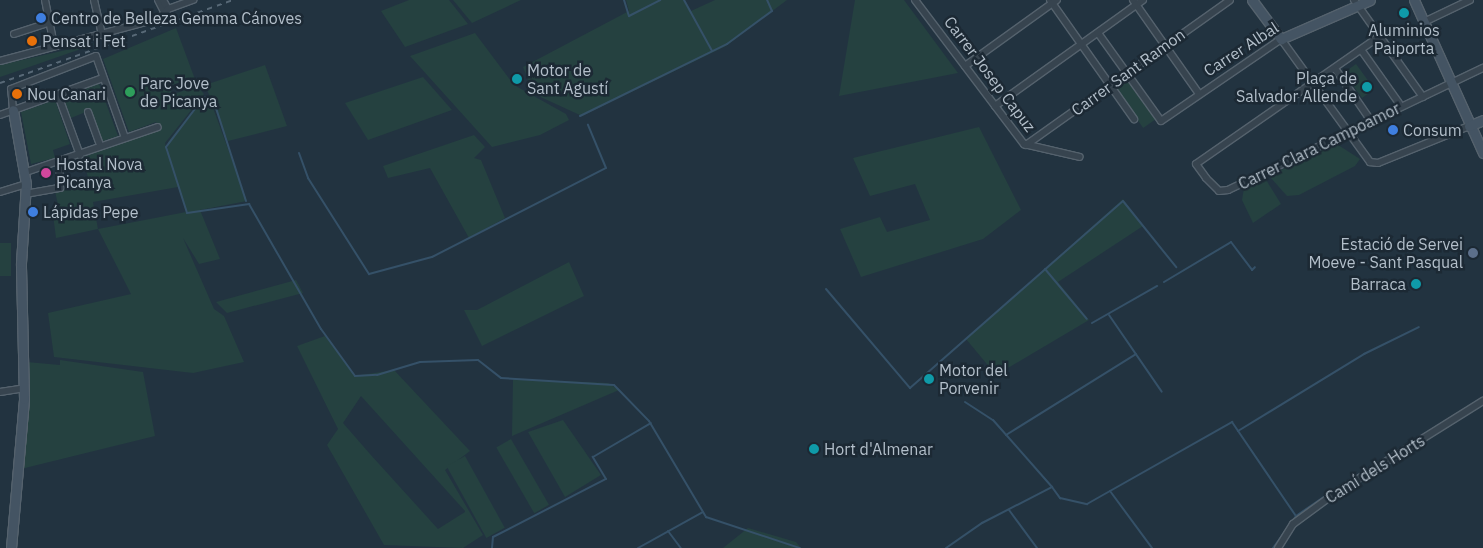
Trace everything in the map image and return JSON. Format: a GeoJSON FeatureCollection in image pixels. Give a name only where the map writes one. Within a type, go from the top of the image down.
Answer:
{"type":"FeatureCollection","features":[{"type":"Feature","properties":{"kind":"street"},"geometry":{"type":"LineString","coordinates":[[45,0],[54,45]]}},
{"type":"Feature","properties":{"kind":"street"},"geometry":{"type":"LineString","coordinates":[[94,0],[102,35]]}},
{"type":"Feature","properties":{"kind":"street"},"geometry":{"type":"LineString","coordinates":[[158,0],[166,12]]}},
{"type":"Feature","properties":{"kind":"street"},"geometry":{"type":"LineString","coordinates":[[163,0],[166,12]]}},
{"type":"Feature","properties":{"kind":"street"},"geometry":{"type":"LineString","coordinates":[[0,61],[54,45],[102,35],[166,12],[193,0]]}},
{"type":"Feature","properties":{"kind":"street","name":"Carrer Josep Capuz"},"geometry":{"type":"LineString","coordinates":[[915,0],[1026,145],[1080,157]]}},
{"type":"Feature","properties":{"kind":"street"},"geometry":{"type":"LineString","coordinates":[[996,106],[1098,33],[1135,2],[1143,0]]}},
{"type":"Feature","properties":{"kind":"street","name":"Carrer Sant Ramon"},"geometry":{"type":"LineString","coordinates":[[1026,145],[1230,0]]}},
{"type":"Feature","properties":{"kind":"street"},"geometry":{"type":"LineString","coordinates":[[1252,0],[1346,133],[1370,162],[1378,164],[1483,120]]}},
{"type":"Feature","properties":{"kind":"street","name":"Carrer Albal"},"geometry":{"type":"LineString","coordinates":[[1127,73],[1161,121],[1281,39],[1356,3],[1370,0]]}},
{"type":"Feature","properties":{"kind":"street"},"geometry":{"type":"LineString","coordinates":[[1414,0],[1450,84],[1483,153]]}},
{"type":"Feature","properties":{"kind":"street"},"geometry":{"type":"LineString","coordinates":[[1424,22],[1470,0]]}},
{"type":"Feature","properties":{"kind":"street"},"geometry":{"type":"LineString","coordinates":[[965,66],[1053,1],[1081,45],[1134,119]]}},
{"type":"Feature","properties":{"kind":"street"},"geometry":{"type":"LineString","coordinates":[[1135,2],[1199,94]]}},
{"type":"Feature","properties":{"kind":"street"},"geometry":{"type":"LineString","coordinates":[[1356,3],[1423,97]]}},
{"type":"Feature","properties":{"kind":"street"},"geometry":{"type":"LineString","coordinates":[[14,34],[50,22]]}},
{"type":"Feature","properties":{"kind":"street"},"geometry":{"type":"LineString","coordinates":[[1098,33],[1127,73]]}},
{"type":"Feature","properties":{"kind":"street"},"geometry":{"type":"LineString","coordinates":[[1312,83],[1380,36]]}},
{"type":"Feature","properties":{"kind":"street"},"geometry":{"type":"LineString","coordinates":[[1362,52],[1399,104]]}},
{"type":"Feature","properties":{"kind":"street"},"geometry":{"type":"LineString","coordinates":[[11,548],[25,388],[21,263],[26,172],[10,91],[96,56],[125,138]]}},
{"type":"Feature","properties":{"kind":"street","name":"Carrer Clara Campoamor"},"geometry":{"type":"LineString","coordinates":[[1312,83],[1196,164],[1219,191],[1228,190],[1483,68]]}},
{"type":"Feature","properties":{"kind":"street"},"geometry":{"type":"LineString","coordinates":[[1336,70],[1369,118]]}},
{"type":"Feature","properties":{"kind":"street"},"geometry":{"type":"LineString","coordinates":[[0,116],[103,78]]}},
{"type":"Feature","properties":{"kind":"street"},"geometry":{"type":"LineString","coordinates":[[58,94],[80,155]]}},
{"type":"Feature","properties":{"kind":"street"},"geometry":{"type":"LineString","coordinates":[[88,112],[99,144]]}},
{"type":"Feature","properties":{"kind":"street"},"geometry":{"type":"LineString","coordinates":[[26,172],[158,127]]}},
{"type":"Feature","properties":{"kind":"street"},"geometry":{"type":"LineString","coordinates":[[25,194],[60,188],[58,162]]}},
{"type":"Feature","properties":{"kind":"street"},"geometry":{"type":"LineString","coordinates":[[0,192],[26,184]]}},
{"type":"Feature","properties":{"kind":"street"},"geometry":{"type":"LineString","coordinates":[[0,392],[25,388]]}},
{"type":"Feature","properties":{"kind":"street","name":"Camí dels Horts"},"geometry":{"type":"LineString","coordinates":[[1278,548],[1293,524],[1334,494],[1483,401]]}},
{"type":"Feature","properties":{"kind":"green space"},"geometry":{"type":"Polygon","coordinates":[[[409,0],[449,0],[468,24],[405,47],[381,11],[409,0]]]}},
{"type":"Feature","properties":{"kind":"green space"},"geometry":{"type":"Polygon","coordinates":[[[453,0],[521,0],[472,23],[453,0]]]}},
{"type":"Feature","properties":{"kind":"green space"},"geometry":{"type":"Polygon","coordinates":[[[626,0],[685,0],[691,11],[715,0],[787,0],[726,46],[582,116],[534,94],[523,67],[629,11],[626,0]]]}},
{"type":"Feature","properties":{"kind":"green space"},"geometry":{"type":"Polygon","coordinates":[[[855,0],[904,0],[958,73],[839,96],[855,0]]]}},
{"type":"Feature","properties":{"kind":"green space"},"geometry":{"type":"Polygon","coordinates":[[[176,28],[196,82],[177,83],[168,96],[197,86],[204,94],[165,143],[167,152],[168,142],[194,109],[212,105],[247,201],[200,210],[220,259],[199,264],[183,238],[214,309],[224,316],[244,362],[193,373],[54,357],[48,313],[131,294],[98,229],[56,238],[52,207],[58,205],[55,191],[89,182],[83,157],[159,130],[156,122],[129,132],[103,59],[176,28]],[[178,187],[93,202],[98,229],[186,212],[178,187]]]}},
{"type":"Feature","properties":{"kind":"green space"},"geometry":{"type":"Polygon","coordinates":[[[475,33],[514,85],[566,114],[569,120],[540,135],[492,147],[410,56],[475,33]]]}},
{"type":"Feature","properties":{"kind":"green space"},"geometry":{"type":"Polygon","coordinates":[[[101,42],[9,74],[0,77],[0,65],[101,42]]]}},
{"type":"Feature","properties":{"kind":"green space"},"geometry":{"type":"Polygon","coordinates":[[[1356,64],[1374,89],[1362,98],[1344,73],[1356,64]]]}},
{"type":"Feature","properties":{"kind":"green space"},"geometry":{"type":"Polygon","coordinates":[[[265,65],[287,126],[228,141],[205,85],[265,65]]]}},
{"type":"Feature","properties":{"kind":"green space"},"geometry":{"type":"Polygon","coordinates":[[[423,77],[452,110],[368,140],[345,103],[423,77]]]}},
{"type":"Feature","properties":{"kind":"green space"},"geometry":{"type":"Polygon","coordinates":[[[1129,78],[1157,118],[1143,128],[1115,88],[1129,78]]]}},
{"type":"Feature","properties":{"kind":"green space"},"geometry":{"type":"Polygon","coordinates":[[[99,84],[118,136],[100,142],[88,111],[71,118],[63,97],[99,84]]]}},
{"type":"Feature","properties":{"kind":"green space"},"geometry":{"type":"Polygon","coordinates":[[[55,100],[70,144],[53,150],[55,158],[31,164],[21,112],[55,100]]]}},
{"type":"Feature","properties":{"kind":"green space"},"geometry":{"type":"Polygon","coordinates":[[[979,127],[1021,210],[983,239],[861,277],[840,229],[880,217],[887,232],[930,220],[915,184],[870,196],[853,158],[979,127]]]}},
{"type":"Feature","properties":{"kind":"green space"},"geometry":{"type":"Polygon","coordinates":[[[474,135],[485,147],[474,158],[481,160],[505,218],[469,238],[430,168],[388,178],[383,166],[474,135]]]}},
{"type":"Feature","properties":{"kind":"green space"},"geometry":{"type":"Polygon","coordinates":[[[1335,143],[1360,159],[1355,166],[1299,195],[1287,196],[1269,176],[1335,143]]]}},
{"type":"Feature","properties":{"kind":"green space"},"geometry":{"type":"Polygon","coordinates":[[[1265,178],[1281,204],[1253,223],[1242,200],[1244,188],[1265,178]]]}},
{"type":"Feature","properties":{"kind":"green space"},"geometry":{"type":"Polygon","coordinates":[[[1123,199],[1143,226],[1058,282],[1089,320],[996,375],[966,339],[1123,199]]]}},
{"type":"Feature","properties":{"kind":"green space"},"geometry":{"type":"Polygon","coordinates":[[[0,243],[11,243],[11,276],[0,276],[0,243]]]}},
{"type":"Feature","properties":{"kind":"green space"},"geometry":{"type":"Polygon","coordinates":[[[569,262],[584,296],[482,346],[464,310],[477,310],[569,262]]]}},
{"type":"Feature","properties":{"kind":"green space"},"geometry":{"type":"Polygon","coordinates":[[[296,280],[303,293],[227,313],[216,302],[296,280]]]}},
{"type":"Feature","properties":{"kind":"green space"},"geometry":{"type":"Polygon","coordinates":[[[325,336],[355,376],[394,370],[470,451],[445,470],[483,535],[463,548],[384,545],[327,445],[338,429],[297,346],[325,336]],[[361,396],[343,423],[370,454],[438,529],[465,511],[361,396]]]}},
{"type":"Feature","properties":{"kind":"green space"},"geometry":{"type":"Polygon","coordinates":[[[60,360],[143,372],[155,436],[21,469],[29,414],[27,362],[60,365],[60,360]]]}},
{"type":"Feature","properties":{"kind":"green space"},"geometry":{"type":"Polygon","coordinates":[[[513,379],[608,383],[619,390],[512,436],[513,379]]]}},
{"type":"Feature","properties":{"kind":"green space"},"geometry":{"type":"Polygon","coordinates":[[[563,420],[601,475],[565,497],[528,432],[563,420]]]}},
{"type":"Feature","properties":{"kind":"green space"},"geometry":{"type":"Polygon","coordinates":[[[511,439],[549,505],[534,513],[496,447],[511,439]]]}},
{"type":"Feature","properties":{"kind":"green space"},"geometry":{"type":"Polygon","coordinates":[[[465,456],[505,528],[486,538],[447,466],[465,456]]]}},
{"type":"Feature","properties":{"kind":"green space"},"geometry":{"type":"Polygon","coordinates":[[[748,528],[796,542],[801,548],[723,548],[748,528]]]}},
{"type":"Feature","properties":{"kind":"waterway"},"geometry":{"type":"LineString","coordinates":[[624,0],[629,16],[660,0]]}},
{"type":"Feature","properties":{"kind":"waterway"},"geometry":{"type":"LineString","coordinates":[[684,0],[712,51]]}},
{"type":"Feature","properties":{"kind":"waterway"},"geometry":{"type":"LineString","coordinates":[[580,116],[727,44],[772,11],[767,0]]}},
{"type":"Feature","properties":{"kind":"waterway"},"geometry":{"type":"LineString","coordinates":[[246,201],[213,99],[204,97],[166,147],[187,213],[249,204],[321,329],[355,376],[377,375],[420,362],[478,360],[501,378],[614,385],[649,421],[706,517],[800,548]]}},
{"type":"Feature","properties":{"kind":"waterway"},"geometry":{"type":"LineString","coordinates":[[299,153],[308,178],[369,274],[432,257],[606,168],[588,125]]}},
{"type":"Feature","properties":{"kind":"waterway"},"geometry":{"type":"LineString","coordinates":[[826,289],[910,388],[1123,201],[1176,267]]}},
{"type":"Feature","properties":{"kind":"waterway"},"geometry":{"type":"LineString","coordinates":[[1164,282],[1231,242],[1252,270],[1255,267]]}},
{"type":"Feature","properties":{"kind":"waterway"},"geometry":{"type":"LineString","coordinates":[[1045,269],[1087,319]]}},
{"type":"Feature","properties":{"kind":"waterway"},"geometry":{"type":"LineString","coordinates":[[1092,323],[1157,286]]}},
{"type":"Feature","properties":{"kind":"waterway"},"geometry":{"type":"LineString","coordinates":[[1109,315],[1162,392]]}},
{"type":"Feature","properties":{"kind":"waterway"},"geometry":{"type":"LineString","coordinates":[[1238,431],[1364,354],[1419,327]]}},
{"type":"Feature","properties":{"kind":"waterway"},"geometry":{"type":"LineString","coordinates":[[1006,435],[1136,354]]}},
{"type":"Feature","properties":{"kind":"waterway"},"geometry":{"type":"LineString","coordinates":[[965,402],[993,420],[1052,487]]}},
{"type":"Feature","properties":{"kind":"waterway"},"geometry":{"type":"LineString","coordinates":[[946,548],[982,523],[1052,487],[1060,498],[1087,504],[1232,422],[1296,516],[1331,492]]}},
{"type":"Feature","properties":{"kind":"waterway"},"geometry":{"type":"LineString","coordinates":[[492,548],[493,537],[606,479],[593,457],[651,423]]}},
{"type":"Feature","properties":{"kind":"waterway"},"geometry":{"type":"LineString","coordinates":[[1350,480],[1365,471]]}},
{"type":"Feature","properties":{"kind":"waterway"},"geometry":{"type":"LineString","coordinates":[[1110,491],[1152,548]]}},
{"type":"Feature","properties":{"kind":"waterway"},"geometry":{"type":"LineString","coordinates":[[1009,510],[1037,548]]}},
{"type":"Feature","properties":{"kind":"waterway"},"geometry":{"type":"LineString","coordinates":[[638,548],[703,512]]}},
{"type":"Feature","properties":{"kind":"waterway"},"geometry":{"type":"LineString","coordinates":[[1273,548],[1296,516]]}},
{"type":"Feature","properties":{"kind":"waterway"},"geometry":{"type":"LineString","coordinates":[[668,531],[681,548]]}},
{"type":"Feature","properties":{"kind":"railway"},"geometry":{"type":"LineString","coordinates":[[0,83],[233,0]]}},
{"type":"Feature","properties":{"kind":"place","name":"Aluminios Paiporta"},"geometry":{"type":"Point","coordinates":[1404,13]}},
{"type":"Feature","properties":{"kind":"place","name":"Centro de Belleza Gemma Cánoves"},"geometry":{"type":"Point","coordinates":[41,18]}},
{"type":"Feature","properties":{"kind":"place","name":"Pensat i Fet"},"geometry":{"type":"Point","coordinates":[32,41]}},
{"type":"Feature","properties":{"kind":"place","name":"Motor de Sant Agustí"},"geometry":{"type":"Point","coordinates":[517,79]}},
{"type":"Feature","properties":{"kind":"place","name":"Plaça de Salvador Allende"},"geometry":{"type":"Point","coordinates":[1367,87]}},
{"type":"Feature","properties":{"kind":"place","name":"Parc Jove de Picanya"},"geometry":{"type":"Point","coordinates":[130,92]}},
{"type":"Feature","properties":{"kind":"place","name":"Nou Canari"},"geometry":{"type":"Point","coordinates":[17,94]}},
{"type":"Feature","properties":{"kind":"place","name":"Consum"},"geometry":{"type":"Point","coordinates":[1393,130]}},
{"type":"Feature","properties":{"kind":"place","name":"Hostal Nova Picanya"},"geometry":{"type":"Point","coordinates":[46,173]}},
{"type":"Feature","properties":{"kind":"place","name":"Lápidas Pepe"},"geometry":{"type":"Point","coordinates":[33,212]}},
{"type":"Feature","properties":{"kind":"place","name":"Estació de Servei Moeve - Sant Pasqual"},"geometry":{"type":"Point","coordinates":[1473,253]}},
{"type":"Feature","properties":{"kind":"place","name":"Barraca"},"geometry":{"type":"Point","coordinates":[1416,284]}},
{"type":"Feature","properties":{"kind":"place","name":"Motor del Porvenir"},"geometry":{"type":"Point","coordinates":[929,379]}},
{"type":"Feature","properties":{"kind":"place","name":"Hort d'Almenar"},"geometry":{"type":"Point","coordinates":[814,449]}}]}
